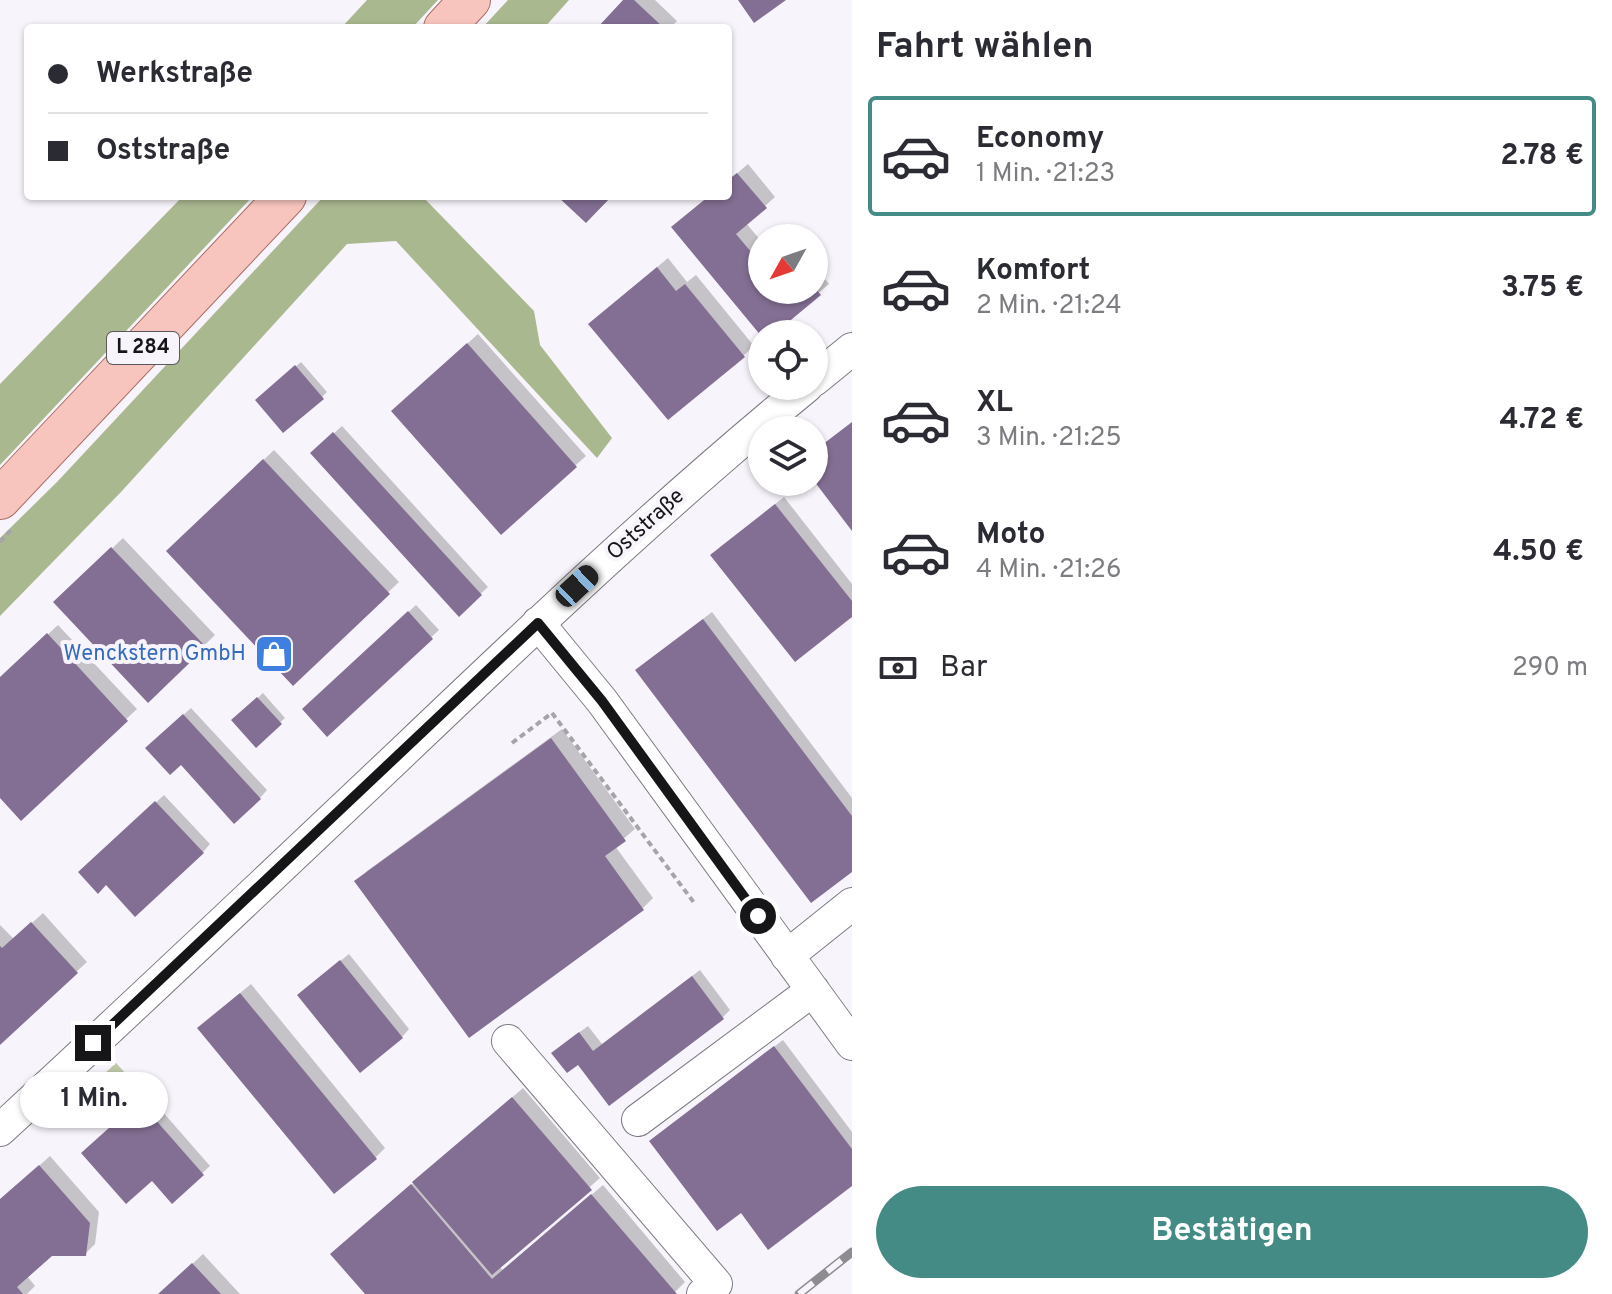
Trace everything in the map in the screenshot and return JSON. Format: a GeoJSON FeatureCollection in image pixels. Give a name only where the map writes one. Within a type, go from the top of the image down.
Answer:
{"type":"FeatureCollection","features":[{"type":"Feature","properties":{"kind":"main road"},"geometry":{"type":"LineString","coordinates":[[448,24],[470,0]]}},
{"type":"Feature","properties":{"kind":"main road","name":"L 284"},"geometry":{"type":"LineString","coordinates":[[0,499],[282,200]]}},
{"type":"Feature","properties":{"kind":"street"},"geometry":{"type":"LineString","coordinates":[[828,369],[852,349]]}},
{"type":"Feature","properties":{"kind":"street","name":"Oststraße"},"geometry":{"type":"LineString","coordinates":[[0,1130],[538,623],[791,400]]}},
{"type":"Feature","properties":{"kind":"street"},"geometry":{"type":"LineString","coordinates":[[538,623],[602,701],[852,1044]]}},
{"type":"Feature","properties":{"kind":"street"},"geometry":{"type":"LineString","coordinates":[[787,956],[852,904]]}},
{"type":"Feature","properties":{"kind":"street"},"geometry":{"type":"LineString","coordinates":[[638,1120],[813,990]]}},
{"type":"Feature","properties":{"kind":"street"},"geometry":{"type":"LineString","coordinates":[[508,1041],[716,1284],[703,1294]]}},
{"type":"Feature","properties":{"kind":"path"},"geometry":{"type":"LineString","coordinates":[[512,743],[552,713],[695,904]]}},
{"type":"Feature","properties":{"kind":"green space"},"geometry":{"type":"Polygon","coordinates":[[[367,0],[438,0],[416,24],[345,24],[367,0]]]}},
{"type":"Feature","properties":{"kind":"green space"},"geometry":{"type":"Polygon","coordinates":[[[508,0],[569,0],[548,24],[486,24],[508,0]]]}},
{"type":"Feature","properties":{"kind":"green space"},"geometry":{"type":"Polygon","coordinates":[[[179,200],[249,200],[0,465],[0,384],[179,200]]]}},
{"type":"Feature","properties":{"kind":"green space"},"geometry":{"type":"Polygon","coordinates":[[[320,200],[426,200],[534,311],[540,345],[612,438],[597,458],[396,241],[347,244],[121,492],[0,616],[0,538],[57,482],[320,200]]]}},
{"type":"Feature","properties":{"kind":"green space"},"geometry":{"type":"Polygon","coordinates":[[[116,1063],[136,1085],[106,1110],[89,1088],[116,1063]]]}},
{"type":"Feature","properties":{"kind":"building"},"geometry":{"type":"Polygon","coordinates":[[[623,0],[634,0],[660,24],[601,24],[623,0]]]}},
{"type":"Feature","properties":{"kind":"building"},"geometry":{"type":"Polygon","coordinates":[[[738,0],[786,0],[754,23],[738,0]]]}},
{"type":"Feature","properties":{"kind":"building"},"geometry":{"type":"Polygon","coordinates":[[[737,173],[767,208],[736,234],[748,248],[748,304],[810,304],[791,320],[748,320],[671,227],[704,200],[732,200],[732,177],[737,173]]]}},
{"type":"Feature","properties":{"kind":"building"},"geometry":{"type":"Polygon","coordinates":[[[561,200],[608,200],[586,223],[561,200]]]}},
{"type":"Feature","properties":{"kind":"building"},"geometry":{"type":"Polygon","coordinates":[[[657,267],[676,291],[685,284],[745,357],[668,420],[588,324],[657,267]]]}},
{"type":"Feature","properties":{"kind":"building"},"geometry":{"type":"Polygon","coordinates":[[[467,343],[577,467],[501,535],[391,411],[467,343]]]}},
{"type":"Feature","properties":{"kind":"building"},"geometry":{"type":"Polygon","coordinates":[[[295,365],[324,399],[283,433],[255,400],[295,365]]]}},
{"type":"Feature","properties":{"kind":"building"},"geometry":{"type":"Polygon","coordinates":[[[852,422],[852,531],[825,496],[828,496],[828,440],[852,422]]]}},
{"type":"Feature","properties":{"kind":"building"},"geometry":{"type":"Polygon","coordinates":[[[333,432],[482,595],[459,617],[310,453],[333,432]]]}},
{"type":"Feature","properties":{"kind":"building"},"geometry":{"type":"Polygon","coordinates":[[[263,459],[390,594],[293,686],[166,551],[263,459]]]}},
{"type":"Feature","properties":{"kind":"building"},"geometry":{"type":"Polygon","coordinates":[[[775,504],[852,601],[852,617],[795,662],[710,555],[775,504]]]}},
{"type":"Feature","properties":{"kind":"building"},"geometry":{"type":"Polygon","coordinates":[[[111,547],[206,647],[148,703],[53,602],[111,547]]]}},
{"type":"Feature","properties":{"kind":"building"},"geometry":{"type":"Polygon","coordinates":[[[408,611],[433,639],[327,737],[302,709],[408,611]]]}},
{"type":"Feature","properties":{"kind":"building"},"geometry":{"type":"Polygon","coordinates":[[[703,619],[852,816],[852,872],[811,903],[635,670],[703,619]]]}},
{"type":"Feature","properties":{"kind":"building"},"geometry":{"type":"Polygon","coordinates":[[[47,633],[128,721],[21,821],[0,798],[0,677],[47,633]]]}},
{"type":"Feature","properties":{"kind":"building"},"geometry":{"type":"Polygon","coordinates":[[[257,697],[282,724],[256,748],[231,720],[257,697]]]}},
{"type":"Feature","properties":{"kind":"building"},"geometry":{"type":"Polygon","coordinates":[[[183,714],[261,799],[234,824],[181,765],[170,775],[145,748],[183,714]]]}},
{"type":"Feature","properties":{"kind":"building"},"geometry":{"type":"Polygon","coordinates":[[[551,738],[626,841],[605,856],[644,910],[469,1038],[354,881],[551,738]]]}},
{"type":"Feature","properties":{"kind":"building"},"geometry":{"type":"Polygon","coordinates":[[[155,801],[204,853],[135,917],[106,885],[98,894],[78,872],[155,801]]]}},
{"type":"Feature","properties":{"kind":"building"},"geometry":{"type":"Polygon","coordinates":[[[31,922],[78,973],[0,1045],[0,946],[2,948],[31,922]]]}},
{"type":"Feature","properties":{"kind":"building"},"geometry":{"type":"Polygon","coordinates":[[[340,960],[403,1038],[360,1073],[297,995],[340,960]]]}},
{"type":"Feature","properties":{"kind":"building"},"geometry":{"type":"Polygon","coordinates":[[[692,976],[724,1019],[609,1106],[578,1065],[567,1073],[551,1053],[579,1032],[593,1051],[692,976]]]}},
{"type":"Feature","properties":{"kind":"building"},"geometry":{"type":"Polygon","coordinates":[[[240,993],[377,1159],[334,1194],[197,1028],[240,993]]]}},
{"type":"Feature","properties":{"kind":"building"},"geometry":{"type":"Polygon","coordinates":[[[774,1046],[852,1149],[852,1186],[768,1250],[741,1213],[717,1231],[649,1141],[774,1046]]]}},
{"type":"Feature","properties":{"kind":"building"},"geometry":{"type":"Polygon","coordinates":[[[512,1097],[592,1190],[492,1275],[412,1182],[512,1097]]]}},
{"type":"Feature","properties":{"kind":"building"},"geometry":{"type":"Polygon","coordinates":[[[139,1101],[204,1175],[172,1204],[152,1181],[126,1204],[81,1153],[139,1101]]]}},
{"type":"Feature","properties":{"kind":"building"},"geometry":{"type":"Polygon","coordinates":[[[39,1165],[90,1223],[86,1256],[52,1256],[17,1287],[23,1294],[0,1294],[0,1199],[39,1165]]]}},
{"type":"Feature","properties":{"kind":"building"},"geometry":{"type":"Polygon","coordinates":[[[411,1184],[492,1279],[591,1194],[677,1294],[365,1294],[330,1254],[411,1184]]]}},
{"type":"Feature","properties":{"kind":"building"},"geometry":{"type":"Polygon","coordinates":[[[192,1263],[221,1294],[158,1294],[192,1263]]]}},
{"type":"Feature","properties":{"kind":"railway"},"geometry":{"type":"LineString","coordinates":[[799,1294],[852,1252]]}},
{"type":"Feature","properties":{"kind":"place","name":"Wenckstern GmbH"},"geometry":{"type":"Point","coordinates":[274,654]}},
{"type":"Feature","properties":{"kind":"route"},"geometry":{"type":"LineString","coordinates":[[93,1043],[538,623],[602,701],[758,916]]}}]}
